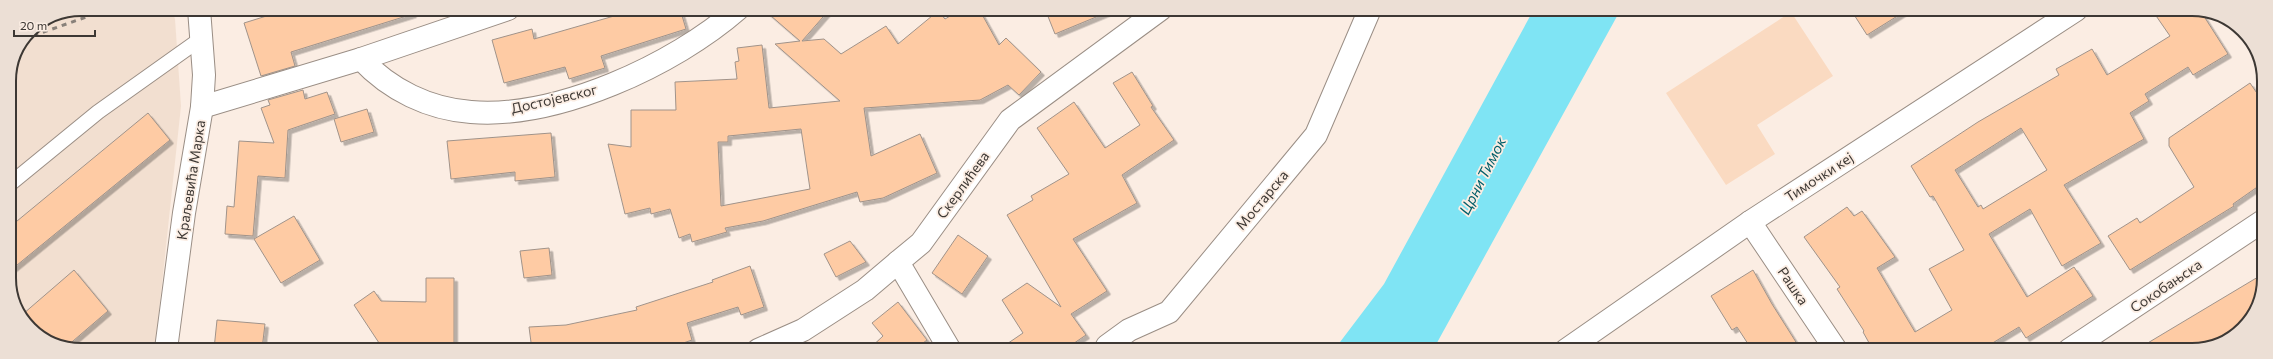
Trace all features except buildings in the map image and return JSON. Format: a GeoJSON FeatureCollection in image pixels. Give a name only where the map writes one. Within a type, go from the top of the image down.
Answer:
{"type":"FeatureCollection","features":[{"type":"Feature","properties":{"kind":"street","name":"Краљевића Марка"},"geometry":{"type":"LineString","coordinates":[[167,343],[184,213],[202,107],[202,38],[200,16]]}},
{"type":"Feature","properties":{"kind":"street"},"geometry":{"type":"LineString","coordinates":[[202,107],[361,59],[487,16]]}},
{"type":"Feature","properties":{"kind":"street","name":"Достојевског"},"geometry":{"type":"LineString","coordinates":[[361,59],[390,86],[415,98],[442,107],[471,112],[495,112],[536,107],[578,97],[613,85],[648,68],[711,32],[730,16]]}},
{"type":"Feature","properties":{"kind":"street","name":"Скерлићева"},"geometry":{"type":"LineString","coordinates":[[794,343],[803,330],[865,290],[921,243],[1010,120],[1151,16]]}},
{"type":"Feature","properties":{"kind":"street","name":"Мостарска"},"geometry":{"type":"LineString","coordinates":[[1113,343],[1129,330],[1169,312],[1316,135],[1367,16]]}},
{"type":"Feature","properties":{"kind":"street","name":"Тимочки кеј"},"geometry":{"type":"LineString","coordinates":[[1576,343],[1750,222],[2067,16]]}},
{"type":"Feature","properties":{"kind":"street","name":"Рашка"},"geometry":{"type":"LineString","coordinates":[[1750,222],[1831,343]]}},
{"type":"Feature","properties":{"kind":"street","name":"Сокобањска"},"geometry":{"type":"LineString","coordinates":[[2080,343],[2257,225]]}},
{"type":"Feature","properties":{"kind":"street"},"geometry":{"type":"LineString","coordinates":[[898,262],[946,343]]}},
{"type":"Feature","properties":{"kind":"lane"},"geometry":{"type":"LineString","coordinates":[[16,179],[98,112],[202,38]]}},
{"type":"Feature","properties":{"kind":"shaded area"},"geometry":{"type":"Polygon","coordinates":[[[174,16],[181,106],[156,343],[81,343],[64,341],[52,336],[35,324],[21,303],[17,290],[16,81],[17,69],[21,56],[27,45],[35,35],[45,27],[56,21],[69,17],[174,16]]]}},
{"type":"Feature","properties":{"kind":"shaded area"},"geometry":{"type":"Polygon","coordinates":[[[1785,16],[1794,16],[1833,76],[1757,125],[1775,154],[1726,185],[1666,93],[1785,16]]]}},
{"type":"Feature","properties":{"kind":"water","name":"Црни Тимок"},"geometry":{"type":"Polygon","coordinates":[[[1530,16],[1617,16],[1437,343],[1339,343],[1384,284],[1530,16]]]}},
{"type":"Feature","properties":{"kind":"railway"},"geometry":{"type":"LineString","coordinates":[[35,35],[89,16]]}}]}
